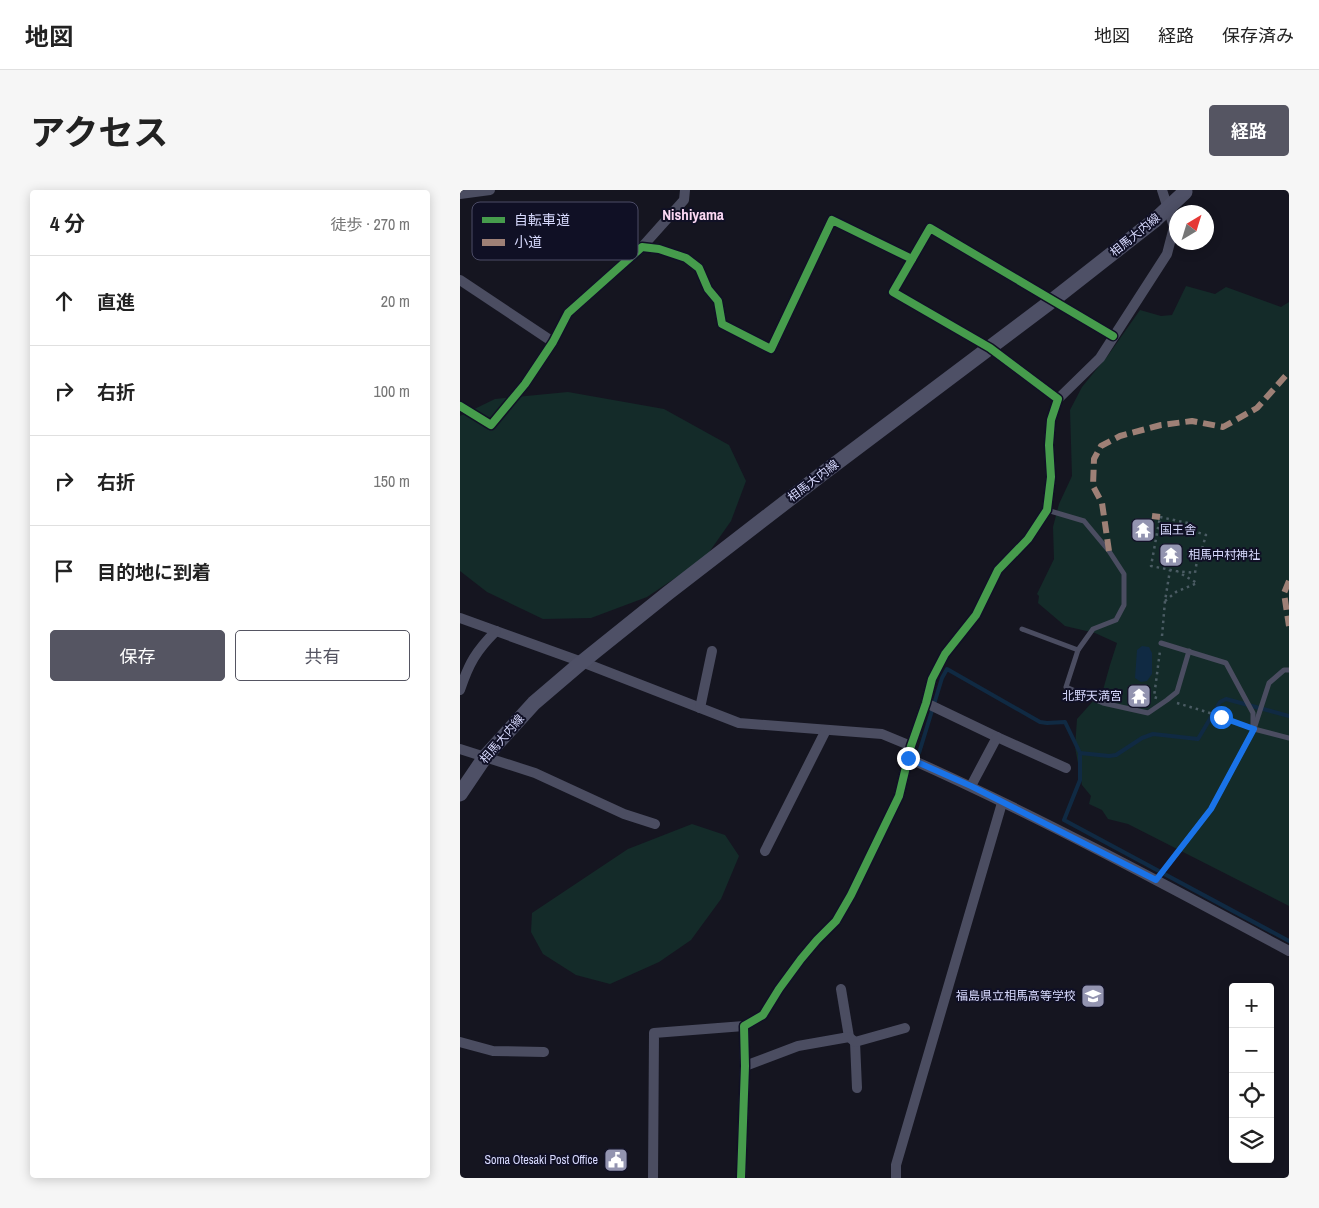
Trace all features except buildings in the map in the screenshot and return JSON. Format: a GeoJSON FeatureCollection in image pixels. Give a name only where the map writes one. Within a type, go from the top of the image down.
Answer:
{"type":"FeatureCollection","features":[{"type":"Feature","properties":{"kind":"main road","name":"相馬大内線"},"geometry":{"type":"LineString","coordinates":[[460,794],[485,757],[534,703],[582,662],[822,474],[1053,300],[1155,220],[1186,191]]}},
{"type":"Feature","properties":{"kind":"street"},"geometry":{"type":"LineString","coordinates":[[460,194],[490,190]]}},
{"type":"Feature","properties":{"kind":"street"},"geometry":{"type":"LineString","coordinates":[[638,251],[684,200],[686,190]]}},
{"type":"Feature","properties":{"kind":"street"},"geometry":{"type":"LineString","coordinates":[[653,1178],[654,1033],[744,1026],[763,1015],[801,959],[836,921],[852,895],[899,796],[911,746],[932,680],[945,654],[976,615],[998,570],[1028,539],[1047,510],[1051,477],[1049,445],[1051,420],[1058,399],[1100,358],[1167,254],[1174,227],[1162,190]]}},
{"type":"Feature","properties":{"kind":"street"},"geometry":{"type":"LineString","coordinates":[[642,247],[659,249],[686,258],[699,268],[708,289],[718,301],[722,324],[772,350],[832,220],[912,259]]}},
{"type":"Feature","properties":{"kind":"street"},"geometry":{"type":"LineString","coordinates":[[1058,399],[990,348],[893,292],[930,228],[1113,336]]}},
{"type":"Feature","properties":{"kind":"street"},"geometry":{"type":"LineString","coordinates":[[460,406],[491,425],[525,384],[553,342],[568,313],[627,260]]}},
{"type":"Feature","properties":{"kind":"street"},"geometry":{"type":"LineString","coordinates":[[460,280],[553,342]]}},
{"type":"Feature","properties":{"kind":"street"},"geometry":{"type":"LineString","coordinates":[[460,618],[582,662],[740,723],[882,734],[911,746]]}},
{"type":"Feature","properties":{"kind":"street"},"geometry":{"type":"LineString","coordinates":[[460,690],[467,670],[480,648],[496,631]]}},
{"type":"Feature","properties":{"kind":"street"},"geometry":{"type":"LineString","coordinates":[[700,708],[712,651]]}},
{"type":"Feature","properties":{"kind":"street"},"geometry":{"type":"LineString","coordinates":[[926,703],[1066,768]]}},
{"type":"Feature","properties":{"kind":"street"},"geometry":{"type":"LineString","coordinates":[[766,851],[826,730]]}},
{"type":"Feature","properties":{"kind":"street"},"geometry":{"type":"LineString","coordinates":[[971,786],[997,737]]}},
{"type":"Feature","properties":{"kind":"street"},"geometry":{"type":"LineString","coordinates":[[460,749],[535,773],[624,814],[655,824]]}},
{"type":"Feature","properties":{"kind":"street"},"geometry":{"type":"LineString","coordinates":[[908,758],[971,786],[1156,880],[1289,951]]}},
{"type":"Feature","properties":{"kind":"street"},"geometry":{"type":"LineString","coordinates":[[896,1178],[896,1165],[1002,803]]}},
{"type":"Feature","properties":{"kind":"street"},"geometry":{"type":"LineString","coordinates":[[841,989],[852,1039],[857,1088]]}},
{"type":"Feature","properties":{"kind":"street"},"geometry":{"type":"LineString","coordinates":[[741,1178],[745,1066],[744,1026]]}},
{"type":"Feature","properties":{"kind":"street"},"geometry":{"type":"LineString","coordinates":[[745,1066],[798,1046],[852,1039],[905,1028]]}},
{"type":"Feature","properties":{"kind":"street"},"geometry":{"type":"LineString","coordinates":[[460,1042],[493,1051],[544,1052]]}},
{"type":"Feature","properties":{"kind":"lane"},"geometry":{"type":"LineString","coordinates":[[1047,510],[1084,521],[1109,551],[1124,574],[1124,606],[1116,620],[1093,629],[1078,650],[1066,687],[1103,702],[1148,713],[1177,692],[1189,651]]}},
{"type":"Feature","properties":{"kind":"lane"},"geometry":{"type":"LineString","coordinates":[[1022,629],[1078,650]]}},
{"type":"Feature","properties":{"kind":"lane"},"geometry":{"type":"LineString","coordinates":[[1162,643],[1226,663],[1253,713],[1254,729]]}},
{"type":"Feature","properties":{"kind":"lane"},"geometry":{"type":"LineString","coordinates":[[1156,880],[1211,809],[1254,729],[1269,683],[1284,670],[1289,670]]}},
{"type":"Feature","properties":{"kind":"lane"},"geometry":{"type":"LineString","coordinates":[[1254,729],[1289,738]]}},
{"type":"Feature","properties":{"kind":"path"},"geometry":{"type":"LineString","coordinates":[[1160,517],[1192,524],[1193,531],[1206,535],[1202,550],[1198,554],[1195,573],[1170,570],[1151,566],[1160,517]]}},
{"type":"Feature","properties":{"kind":"path"},"geometry":{"type":"LineString","coordinates":[[1170,570],[1164,601],[1162,643],[1154,697],[1207,712],[1254,729]]}},
{"type":"Feature","properties":{"kind":"path"},"geometry":{"type":"LineString","coordinates":[[1164,601],[1176,592],[1197,583],[1176,571]]}},
{"type":"Feature","properties":{"kind":"green space"},"geometry":{"type":"Polygon","coordinates":[[[1186,286],[1215,294],[1226,287],[1281,307],[1289,302],[1289,906],[1128,824],[1108,819],[1102,810],[1089,804],[1091,796],[1082,785],[1075,747],[1077,719],[1103,690],[1117,643],[1095,633],[1065,626],[1038,603],[1039,596],[1037,594],[1054,559],[1053,527],[1059,504],[1072,476],[1070,410],[1082,387],[1109,354],[1140,310],[1161,316],[1172,315],[1186,286]]]}},
{"type":"Feature","properties":{"kind":"green space"},"geometry":{"type":"Polygon","coordinates":[[[568,392],[664,409],[729,445],[746,481],[731,521],[705,558],[647,597],[591,618],[543,619],[487,592],[460,571],[460,416],[495,399],[568,392]]]}},
{"type":"Feature","properties":{"kind":"green space"},"geometry":{"type":"Polygon","coordinates":[[[692,824],[725,835],[739,856],[721,899],[691,940],[659,962],[610,984],[576,975],[543,954],[531,932],[532,913],[628,849],[692,824]]]}},
{"type":"Feature","properties":{"kind":"water"},"geometry":{"type":"Polygon","coordinates":[[[1142,646],[1149,647],[1152,653],[1152,674],[1147,681],[1141,682],[1135,678],[1137,650],[1142,646]]]}},
{"type":"Feature","properties":{"kind":"waterway"},"geometry":{"type":"LineString","coordinates":[[919,753],[942,678],[947,669],[1040,722],[1065,722],[1080,753],[1080,780],[1064,820],[1289,941]]}},
{"type":"Feature","properties":{"kind":"waterway"},"geometry":{"type":"LineString","coordinates":[[1080,753],[1116,755],[1142,738],[1153,734],[1198,739],[1220,702],[1226,699],[1289,716]]}},
{"type":"Feature","properties":{"kind":"marked path"},"geometry":{"type":"LineString","coordinates":[[1109,551],[1102,503],[1093,486],[1094,459],[1101,446],[1120,436],[1161,425],[1192,421],[1223,427],[1257,408],[1289,372]]}},
{"type":"Feature","properties":{"kind":"marked path"},"geometry":{"type":"LineString","coordinates":[[1152,516],[1160,517]]}},
{"type":"Feature","properties":{"kind":"marked path"},"geometry":{"type":"LineString","coordinates":[[1289,581],[1284,593],[1289,626]]}},
{"type":"Feature","properties":{"kind":"cycle path"},"geometry":{"type":"LineString","coordinates":[[638,251],[642,247],[659,249],[686,258],[699,268],[708,289],[718,301],[722,324],[771,349],[832,220],[912,259]]}},
{"type":"Feature","properties":{"kind":"cycle path"},"geometry":{"type":"LineString","coordinates":[[741,1178],[745,1066],[744,1026],[763,1015],[801,959],[836,921],[851,895],[899,796],[911,746],[932,679],[945,654],[976,615],[998,570],[1028,539],[1047,510],[1051,477],[1049,445],[1051,420],[1058,399],[990,348],[893,292],[930,228],[1113,336]]}},
{"type":"Feature","properties":{"kind":"cycle path"},"geometry":{"type":"LineString","coordinates":[[460,406],[491,425],[525,384],[553,342],[568,313],[627,260]]}},
{"type":"Feature","properties":{"kind":"place","name":"国王舎"},"geometry":{"type":"Point","coordinates":[1143,530]}},
{"type":"Feature","properties":{"kind":"place","name":"相馬中村神社"},"geometry":{"type":"Point","coordinates":[1171,555]}},
{"type":"Feature","properties":{"kind":"place","name":"北野天満宮"},"geometry":{"type":"Point","coordinates":[1139,696]}},
{"type":"Feature","properties":{"kind":"place","name":"福島県立相馬高等学校"},"geometry":{"type":"Point","coordinates":[1093,996]}},
{"type":"Feature","properties":{"kind":"place","name":"Soma Otesaki Post Office"},"geometry":{"type":"Point","coordinates":[616,1160]}},
{"type":"Feature","properties":{"kind":"district","name":"Nishiyama"},"geometry":{"type":"Point","coordinates":[693,215]}},
{"type":"Feature","properties":{"kind":"route"},"geometry":{"type":"LineString","coordinates":[[908,758],[971,786],[1156,880],[1211,809],[1254,729],[1221,717]]}}]}
